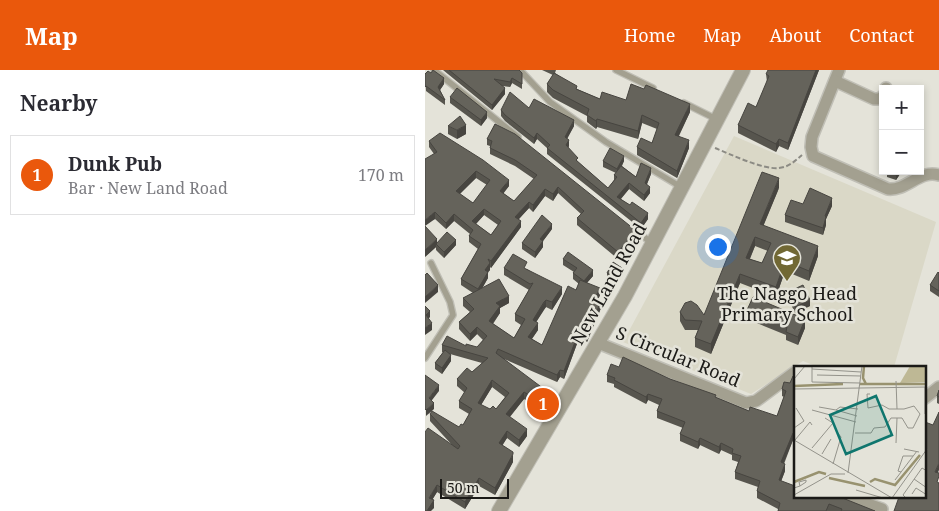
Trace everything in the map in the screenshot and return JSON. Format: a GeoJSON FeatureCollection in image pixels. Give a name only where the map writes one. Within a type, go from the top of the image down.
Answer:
{"type":"FeatureCollection","features":[{"type":"Feature","properties":{"kind":"street","name":"New Land Road"},"geometry":{"type":"LineString","coordinates":[[499,511],[598,343],[653,244],[743,70]]}},
{"type":"Feature","properties":{"kind":"street"},"geometry":{"type":"LineString","coordinates":[[879,99],[874,98],[837,76],[812,137],[812,152],[888,189],[899,189],[924,175],[939,175]]}},
{"type":"Feature","properties":{"kind":"street","name":"S Circular Road"},"geometry":{"type":"LineString","coordinates":[[598,343],[751,403],[794,373]]}},
{"type":"Feature","properties":{"kind":"street"},"geometry":{"type":"LineString","coordinates":[[927,396],[939,387]]}},
{"type":"Feature","properties":{"kind":"street"},"geometry":{"type":"LineString","coordinates":[[851,498],[882,509]]}},
{"type":"Feature","properties":{"kind":"lane"},"geometry":{"type":"LineString","coordinates":[[434,70],[528,145]]}},
{"type":"Feature","properties":{"kind":"lane"},"geometry":{"type":"LineString","coordinates":[[520,70],[550,102],[606,142],[682,188]]}},
{"type":"Feature","properties":{"kind":"lane"},"geometry":{"type":"LineString","coordinates":[[616,70],[658,91]]}},
{"type":"Feature","properties":{"kind":"lane"},"geometry":{"type":"LineString","coordinates":[[675,99],[718,120]]}},
{"type":"Feature","properties":{"kind":"lane"},"geometry":{"type":"LineString","coordinates":[[629,225],[653,244]]}},
{"type":"Feature","properties":{"kind":"lane"},"geometry":{"type":"LineString","coordinates":[[425,358],[453,315],[450,302],[431,263]]}},
{"type":"Feature","properties":{"kind":"path"},"geometry":{"type":"LineString","coordinates":[[706,144],[756,164],[778,169],[812,152]]}},
{"type":"Feature","properties":{"kind":"shaded area","name":"The Naggo Head Primary School"},"geometry":{"type":"Polygon","coordinates":[[[734,136],[936,222],[894,366],[816,366],[803,361],[751,394],[623,342],[734,136]]]}},
{"type":"Feature","properties":{"kind":"building"},"geometry":{"type":"Polygon","coordinates":[[[433,70],[444,78],[438,87],[445,100],[425,87],[425,74],[428,71],[431,73],[433,70]]]}},
{"type":"Feature","properties":{"kind":"building"},"geometry":{"type":"Polygon","coordinates":[[[449,70],[519,70],[522,73],[522,84],[512,78],[510,82],[494,79],[505,88],[492,105],[449,70]]]}},
{"type":"Feature","properties":{"kind":"building"},"geometry":{"type":"Polygon","coordinates":[[[768,70],[816,70],[788,143],[779,139],[776,144],[738,125],[748,103],[756,107],[769,76],[766,74],[768,70]]]}},
{"type":"Feature","properties":{"kind":"building"},"geometry":{"type":"Polygon","coordinates":[[[554,73],[577,86],[576,89],[600,99],[602,92],[626,100],[631,84],[644,89],[646,85],[690,104],[675,135],[689,140],[677,171],[637,147],[641,138],[652,143],[659,123],[642,115],[638,131],[597,119],[596,121],[587,115],[589,109],[553,90],[547,84],[554,73]]]}},
{"type":"Feature","properties":{"kind":"building"},"geometry":{"type":"Polygon","coordinates":[[[457,88],[487,112],[481,120],[450,97],[457,88]]]}},
{"type":"Feature","properties":{"kind":"building"},"geometry":{"type":"Polygon","coordinates":[[[510,92],[529,108],[534,99],[574,120],[565,137],[569,140],[566,145],[578,158],[576,160],[608,188],[617,177],[614,175],[621,166],[636,177],[641,163],[651,168],[645,183],[650,187],[644,195],[629,183],[617,197],[630,205],[632,202],[648,213],[641,223],[547,148],[550,145],[537,133],[534,138],[505,115],[501,110],[510,92]]]}},
{"type":"Feature","properties":{"kind":"building"},"geometry":{"type":"Polygon","coordinates":[[[460,116],[466,125],[457,130],[448,126],[460,116]]]}},
{"type":"Feature","properties":{"kind":"building"},"geometry":{"type":"Polygon","coordinates":[[[495,124],[515,134],[639,233],[634,239],[631,237],[618,252],[577,218],[584,211],[558,187],[553,194],[545,189],[533,205],[529,202],[515,217],[521,221],[491,261],[488,259],[490,263],[485,270],[488,272],[478,289],[461,279],[481,244],[469,236],[473,230],[454,214],[446,223],[435,212],[425,220],[425,159],[437,152],[429,141],[440,133],[483,160],[509,180],[500,191],[514,201],[537,175],[515,160],[490,148],[492,141],[487,139],[495,124]],[[476,171],[456,191],[473,203],[490,180],[476,171]],[[484,209],[472,221],[491,235],[501,221],[484,209]]]}},
{"type":"Feature","properties":{"kind":"building"},"geometry":{"type":"Polygon","coordinates":[[[610,148],[624,156],[617,169],[603,161],[610,148]]]}},
{"type":"Feature","properties":{"kind":"building"},"geometry":{"type":"Polygon","coordinates":[[[762,172],[779,178],[760,224],[818,246],[809,271],[785,261],[776,287],[740,274],[711,344],[695,338],[702,321],[685,320],[680,312],[685,303],[691,301],[697,305],[704,315],[762,172]],[[755,237],[746,258],[762,263],[771,243],[755,237]]]}},
{"type":"Feature","properties":{"kind":"building"},"geometry":{"type":"Polygon","coordinates":[[[810,188],[832,198],[825,216],[823,228],[785,215],[791,200],[803,204],[810,188]]]}},
{"type":"Feature","properties":{"kind":"building"},"geometry":{"type":"Polygon","coordinates":[[[542,215],[552,224],[540,239],[543,241],[535,252],[522,243],[542,215]]]}},
{"type":"Feature","properties":{"kind":"building"},"geometry":{"type":"Polygon","coordinates":[[[425,226],[437,239],[425,250],[425,226]]]}},
{"type":"Feature","properties":{"kind":"building"},"geometry":{"type":"Polygon","coordinates":[[[447,232],[456,240],[444,252],[436,244],[447,232]]]}},
{"type":"Feature","properties":{"kind":"building"},"geometry":{"type":"Polygon","coordinates":[[[568,252],[593,270],[584,281],[573,273],[577,268],[563,259],[568,252]]]}},
{"type":"Feature","properties":{"kind":"building"},"geometry":{"type":"Polygon","coordinates":[[[513,254],[527,262],[524,268],[562,287],[552,302],[546,300],[544,302],[533,320],[538,323],[528,337],[542,345],[568,286],[576,290],[580,280],[600,288],[595,298],[601,301],[587,335],[578,334],[564,371],[560,370],[557,375],[498,349],[496,353],[552,395],[544,405],[524,392],[506,414],[527,429],[519,440],[507,431],[499,443],[513,452],[513,454],[495,488],[479,478],[465,502],[437,485],[429,498],[434,500],[427,511],[425,511],[425,432],[428,428],[458,449],[460,446],[430,414],[432,411],[459,427],[461,424],[463,425],[472,409],[459,401],[467,388],[457,379],[467,368],[472,372],[488,358],[442,345],[447,336],[466,346],[466,344],[477,347],[487,336],[477,327],[470,334],[459,322],[474,309],[463,298],[499,279],[509,296],[496,303],[500,306],[489,321],[514,338],[525,319],[515,314],[533,283],[530,284],[504,268],[513,254]],[[492,380],[478,403],[490,409],[493,406],[496,409],[509,393],[492,380]]]}},
{"type":"Feature","properties":{"kind":"building"},"geometry":{"type":"Polygon","coordinates":[[[613,262],[622,268],[615,278],[607,273],[613,262]]]}},
{"type":"Feature","properties":{"kind":"building"},"geometry":{"type":"Polygon","coordinates":[[[427,273],[438,285],[425,297],[425,275],[427,273]]]}},
{"type":"Feature","properties":{"kind":"building"},"geometry":{"type":"Polygon","coordinates":[[[939,273],[939,291],[930,285],[939,273]]]}},
{"type":"Feature","properties":{"kind":"building"},"geometry":{"type":"Polygon","coordinates":[[[803,285],[810,300],[795,307],[788,292],[803,285]]]}},
{"type":"Feature","properties":{"kind":"building"},"geometry":{"type":"Polygon","coordinates":[[[753,297],[805,319],[798,337],[786,332],[787,327],[747,310],[753,297]]]}},
{"type":"Feature","properties":{"kind":"building"},"geometry":{"type":"Polygon","coordinates":[[[425,306],[430,311],[426,315],[432,323],[425,328],[425,306]]]}},
{"type":"Feature","properties":{"kind":"building"},"geometry":{"type":"Polygon","coordinates":[[[445,350],[451,355],[442,368],[435,363],[445,350]]]}},
{"type":"Feature","properties":{"kind":"building"},"geometry":{"type":"Polygon","coordinates":[[[623,357],[670,379],[716,395],[715,397],[749,411],[750,407],[777,416],[786,391],[782,389],[784,382],[790,383],[794,375],[794,434],[781,462],[785,464],[779,480],[794,486],[794,498],[842,498],[875,511],[841,511],[842,509],[829,504],[826,511],[778,511],[780,503],[757,491],[760,481],[735,472],[741,456],[732,453],[733,449],[721,443],[719,447],[700,438],[698,442],[680,434],[685,422],[657,411],[662,399],[648,394],[646,397],[607,375],[611,364],[619,367],[623,357]]]}},
{"type":"Feature","properties":{"kind":"building"},"geometry":{"type":"Polygon","coordinates":[[[425,375],[439,385],[429,398],[434,403],[426,410],[425,409],[425,375]]]}},
{"type":"Feature","properties":{"kind":"building"},"geometry":{"type":"Polygon","coordinates":[[[939,412],[939,463],[935,472],[939,473],[937,482],[939,483],[939,511],[894,511],[899,498],[927,498],[927,423],[933,425],[939,412]]]}},
{"type":"Feature","properties":{"kind":"place","name":"The Naggo Head Primary School"},"geometry":{"type":"Point","coordinates":[787,282]}},
{"type":"Feature","properties":{"kind":"place","name":"Dunk Pub"},"geometry":{"type":"Point","coordinates":[543,404]}}]}
